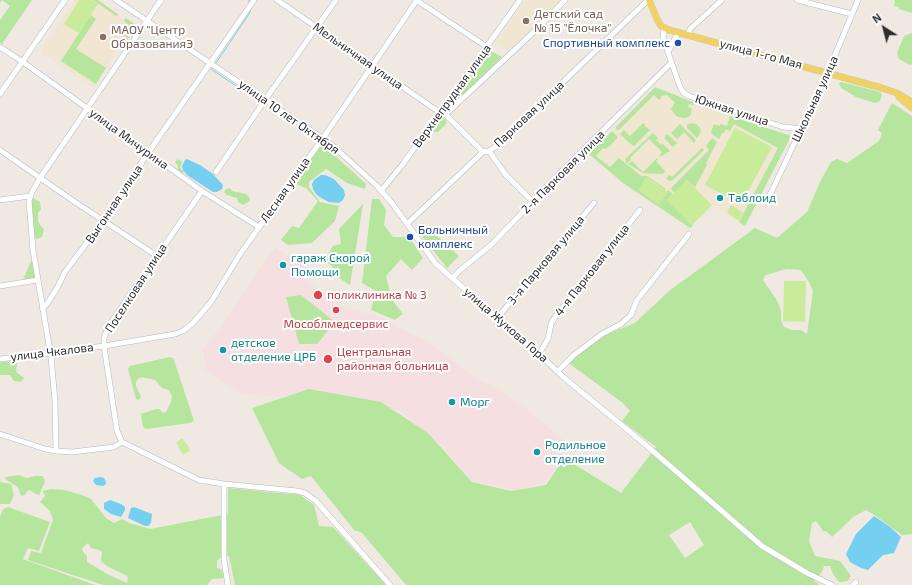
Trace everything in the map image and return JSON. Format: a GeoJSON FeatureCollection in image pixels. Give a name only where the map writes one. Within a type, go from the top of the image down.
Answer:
{"type":"FeatureCollection","features":[{"type":"Feature","properties":{"kind":"main road"},"geometry":{"type":"LineString","coordinates":[[648,0],[657,20],[664,28]]}},
{"type":"Feature","properties":{"kind":"main road","name":"улица 1-го Мая"},"geometry":{"type":"LineString","coordinates":[[664,28],[889,90],[912,102]]}},
{"type":"Feature","properties":{"kind":"main road","name":"улица 1-го Мая"},"geometry":{"type":"LineString","coordinates":[[889,90],[912,108]]}},
{"type":"Feature","properties":{"kind":"street"},"geometry":{"type":"LineString","coordinates":[[0,94],[65,0]]}},
{"type":"Feature","properties":{"kind":"street","name":"улица 10 лет Октября"},"geometry":{"type":"LineString","coordinates":[[116,0],[323,138],[346,157],[382,191],[436,264],[453,278]]}},
{"type":"Feature","properties":{"kind":"street"},"geometry":{"type":"LineString","coordinates":[[56,451],[55,401],[50,352],[42,308],[29,213],[30,196],[40,178],[161,0]]}},
{"type":"Feature","properties":{"kind":"street","name":"Выгонная улица"},"geometry":{"type":"LineString","coordinates":[[42,308],[56,290],[65,272],[103,221],[148,153],[254,0]]}},
{"type":"Feature","properties":{"kind":"street","name":"Мельничная улица"},"geometry":{"type":"LineString","coordinates":[[277,0],[440,111],[486,151],[506,175],[532,201]]}},
{"type":"Feature","properties":{"kind":"street"},"geometry":{"type":"LineString","coordinates":[[216,172],[316,26],[336,0]]}},
{"type":"Feature","properties":{"kind":"street"},"geometry":{"type":"LineString","coordinates":[[417,0],[487,47]]}},
{"type":"Feature","properties":{"kind":"street","name":"Лесная улица"},"geometry":{"type":"LineString","coordinates":[[175,334],[183,331],[198,318],[210,302],[240,254],[323,138],[417,0]]}},
{"type":"Feature","properties":{"kind":"street","name":"Верхнепрудная улица"},"geometry":{"type":"LineString","coordinates":[[382,191],[404,164],[440,111],[520,0]]}},
{"type":"Feature","properties":{"kind":"street"},"geometry":{"type":"LineString","coordinates":[[445,115],[539,27],[565,0]]}},
{"type":"Feature","properties":{"kind":"street","name":"Парковая улица"},"geometry":{"type":"LineString","coordinates":[[407,224],[486,151],[498,145],[648,0]]}},
{"type":"Feature","properties":{"kind":"street"},"geometry":{"type":"LineString","coordinates":[[688,35],[690,29],[722,0]]}},
{"type":"Feature","properties":{"kind":"street"},"geometry":{"type":"LineString","coordinates":[[797,0],[852,14]]}},
{"type":"Feature","properties":{"kind":"street","name":"Школьная улица"},"geometry":{"type":"LineString","coordinates":[[769,197],[828,72],[858,0]]}},
{"type":"Feature","properties":{"kind":"street","name":"Южная улица"},"geometry":{"type":"LineString","coordinates":[[664,28],[663,37],[671,63],[680,87],[684,93],[689,96],[783,127],[801,129]]}},
{"type":"Feature","properties":{"kind":"street"},"geometry":{"type":"LineString","coordinates":[[668,52],[678,32]]}},
{"type":"Feature","properties":{"kind":"street","name":"улица Мичурина"},"geometry":{"type":"LineString","coordinates":[[0,47],[202,191],[260,227]]}},
{"type":"Feature","properties":{"kind":"street","name":"2-я Парковая улица"},"geometry":{"type":"LineString","coordinates":[[453,278],[459,271],[491,245],[532,201],[671,63]]}},
{"type":"Feature","properties":{"kind":"street"},"geometry":{"type":"LineString","coordinates":[[0,150],[103,221],[157,256]]}},
{"type":"Feature","properties":{"kind":"street","name":"Поселковая улица"},"geometry":{"type":"LineString","coordinates":[[122,442],[117,431],[104,338],[108,327],[202,191]]}},
{"type":"Feature","properties":{"kind":"street"},"geometry":{"type":"LineString","coordinates":[[0,200],[30,196]]}},
{"type":"Feature","properties":{"kind":"street","name":"3-я Парковая улица"},"geometry":{"type":"LineString","coordinates":[[498,317],[594,203]]}},
{"type":"Feature","properties":{"kind":"street","name":"4-я Парковая улица"},"geometry":{"type":"LineString","coordinates":[[539,354],[548,339],[551,324],[555,317],[640,210]]}},
{"type":"Feature","properties":{"kind":"street"},"geometry":{"type":"LineString","coordinates":[[689,234],[637,300],[631,314],[621,324],[602,334],[574,355],[558,371],[762,546],[796,567],[832,585]]}},
{"type":"Feature","properties":{"kind":"street","name":"улица Жукова Гора"},"geometry":{"type":"LineString","coordinates":[[453,278],[558,371]]}},
{"type":"Feature","properties":{"kind":"street"},"geometry":{"type":"LineString","coordinates":[[0,286],[38,280]]}},
{"type":"Feature","properties":{"kind":"street","name":"улица Чкалова"},"geometry":{"type":"LineString","coordinates":[[0,358],[104,346],[175,334]]}},
{"type":"Feature","properties":{"kind":"street"},"geometry":{"type":"LineString","coordinates":[[0,434],[56,451],[72,452],[114,447],[122,442],[199,480],[305,493],[316,501],[390,585]]}},
{"type":"Feature","properties":{"kind":"street"},"geometry":{"type":"LineString","coordinates":[[224,484],[224,560],[228,585]]}},
{"type":"Feature","properties":{"kind":"shaded area"},"geometry":{"type":"Polygon","coordinates":[[[75,0],[94,0],[133,26],[94,87],[40,52],[75,0]]]}},
{"type":"Feature","properties":{"kind":"shaded area","name":"Детский сад № 15 \"Ёлочка\""},"geometry":{"type":"Polygon","coordinates":[[[527,0],[563,0],[508,51],[495,43],[527,0]]]}},
{"type":"Feature","properties":{"kind":"shaded area"},"geometry":{"type":"Polygon","coordinates":[[[655,87],[695,103],[791,136],[745,226],[715,206],[690,228],[623,183],[589,154],[655,87]]]}},
{"type":"Feature","properties":{"kind":"shaded area","name":"Центральная районная больница"},"geometry":{"type":"Polygon","coordinates":[[[275,247],[305,267],[299,276],[345,307],[383,318],[428,343],[482,381],[520,403],[570,446],[545,483],[515,490],[473,481],[442,446],[399,410],[301,396],[243,395],[205,369],[203,348],[221,327],[275,247]]]}},
{"type":"Feature","properties":{"kind":"green space"},"geometry":{"type":"Polygon","coordinates":[[[2,0],[32,0],[2,44],[0,43],[0,20],[10,6],[2,0]]]}},
{"type":"Feature","properties":{"kind":"green space"},"geometry":{"type":"Polygon","coordinates":[[[79,0],[92,0],[98,4],[79,33],[64,24],[79,0]]]}},
{"type":"Feature","properties":{"kind":"green space"},"geometry":{"type":"Polygon","coordinates":[[[93,0],[98,0],[119,15],[116,16],[93,0]]]}},
{"type":"Feature","properties":{"kind":"green space"},"geometry":{"type":"Polygon","coordinates":[[[895,0],[912,0],[912,13],[894,6],[895,0]]]}},
{"type":"Feature","properties":{"kind":"green space"},"geometry":{"type":"Polygon","coordinates":[[[91,15],[96,19],[76,49],[106,68],[96,84],[61,61],[91,15]]]}},
{"type":"Feature","properties":{"kind":"green space"},"geometry":{"type":"Polygon","coordinates":[[[126,18],[136,26],[124,45],[121,45],[119,44],[130,27],[124,20],[126,18]]]}},
{"type":"Feature","properties":{"kind":"green space"},"geometry":{"type":"Polygon","coordinates":[[[912,33],[912,64],[910,65],[899,59],[897,53],[904,36],[912,33]]]}},
{"type":"Feature","properties":{"kind":"green space"},"geometry":{"type":"Polygon","coordinates":[[[488,49],[502,57],[447,111],[445,110],[488,49]]]}},
{"type":"Feature","properties":{"kind":"green space"},"geometry":{"type":"Polygon","coordinates":[[[841,82],[880,92],[882,95],[880,101],[875,103],[856,97],[841,88],[839,84],[841,82]]]}},
{"type":"Feature","properties":{"kind":"green space"},"geometry":{"type":"Polygon","coordinates":[[[655,87],[695,103],[694,105],[689,104],[688,107],[692,109],[690,116],[682,118],[676,116],[671,109],[675,103],[667,95],[661,96],[659,100],[654,95],[619,130],[617,130],[615,128],[655,87]]]}},
{"type":"Feature","properties":{"kind":"green space"},"geometry":{"type":"Polygon","coordinates":[[[892,103],[912,116],[912,534],[902,535],[866,510],[853,517],[832,537],[826,531],[823,531],[816,521],[812,523],[809,541],[815,556],[840,561],[851,576],[848,581],[839,582],[833,574],[830,566],[824,566],[822,572],[814,581],[820,585],[406,585],[362,533],[354,530],[311,476],[302,479],[279,463],[252,408],[309,389],[381,402],[428,433],[472,482],[511,491],[546,485],[564,458],[621,493],[656,447],[622,421],[630,411],[623,403],[567,362],[605,335],[635,323],[669,291],[755,228],[777,238],[807,212],[821,180],[831,162],[837,159],[847,163],[879,141],[882,133],[878,130],[892,103]],[[786,269],[766,275],[763,280],[778,302],[781,311],[781,320],[784,327],[791,330],[801,330],[807,334],[813,291],[801,270],[786,269]],[[690,522],[669,535],[685,558],[704,545],[690,522]]]}},
{"type":"Feature","properties":{"kind":"green space"},"geometry":{"type":"Polygon","coordinates":[[[730,116],[791,136],[745,226],[739,222],[778,148],[734,124],[730,131],[726,129],[724,133],[722,133],[719,139],[713,135],[711,132],[714,124],[727,126],[730,116]]]}},
{"type":"Feature","properties":{"kind":"green space"},"geometry":{"type":"Polygon","coordinates":[[[440,117],[445,119],[447,123],[438,132],[433,132],[431,128],[440,117]]]}},
{"type":"Feature","properties":{"kind":"green space"},"geometry":{"type":"Polygon","coordinates":[[[643,123],[650,130],[634,146],[620,134],[624,130],[630,136],[643,123]]]}},
{"type":"Feature","properties":{"kind":"green space"},"geometry":{"type":"Polygon","coordinates":[[[691,123],[696,124],[700,128],[701,132],[697,138],[687,128],[687,125],[691,123]]]}},
{"type":"Feature","properties":{"kind":"green space"},"geometry":{"type":"Polygon","coordinates":[[[680,124],[696,140],[694,143],[684,132],[677,139],[671,133],[680,124]]]}},
{"type":"Feature","properties":{"kind":"green space"},"geometry":{"type":"Polygon","coordinates":[[[735,128],[772,147],[741,204],[705,185],[735,128]]]}},
{"type":"Feature","properties":{"kind":"green space"},"geometry":{"type":"Polygon","coordinates":[[[612,131],[617,138],[610,146],[605,149],[603,148],[596,156],[610,167],[619,158],[641,176],[647,176],[666,189],[665,190],[647,177],[659,204],[668,190],[673,194],[667,200],[693,226],[690,228],[623,183],[589,154],[612,131]]]}},
{"type":"Feature","properties":{"kind":"green space"},"geometry":{"type":"Polygon","coordinates":[[[653,133],[658,138],[656,140],[661,145],[662,143],[670,151],[660,157],[659,156],[662,152],[649,139],[630,158],[631,160],[626,163],[625,159],[653,133]]]}},
{"type":"Feature","properties":{"kind":"green space"},"geometry":{"type":"Polygon","coordinates":[[[667,134],[677,143],[673,147],[664,138],[667,134]]]}},
{"type":"Feature","properties":{"kind":"green space"},"geometry":{"type":"Polygon","coordinates":[[[712,138],[717,142],[695,187],[687,180],[674,193],[671,189],[672,187],[709,150],[706,146],[712,138]]]}},
{"type":"Feature","properties":{"kind":"green space"},"geometry":{"type":"Polygon","coordinates":[[[322,144],[366,184],[365,189],[347,183],[326,169],[309,182],[309,187],[320,202],[339,206],[335,221],[312,243],[288,245],[281,240],[292,226],[299,228],[318,201],[306,188],[294,183],[322,144]]]}},
{"type":"Feature","properties":{"kind":"green space"},"geometry":{"type":"Polygon","coordinates":[[[702,148],[704,150],[673,180],[670,181],[666,179],[669,175],[672,177],[702,148]]]}},
{"type":"Feature","properties":{"kind":"green space"},"geometry":{"type":"Polygon","coordinates":[[[657,158],[658,159],[656,161],[665,171],[663,174],[643,173],[628,164],[632,161],[643,172],[657,158]]]}},
{"type":"Feature","properties":{"kind":"green space"},"geometry":{"type":"Polygon","coordinates":[[[178,159],[182,162],[180,168],[184,172],[182,174],[177,170],[178,166],[175,162],[178,159]]]}},
{"type":"Feature","properties":{"kind":"green space"},"geometry":{"type":"Polygon","coordinates":[[[646,177],[668,192],[659,205],[638,190],[646,177]]]}},
{"type":"Feature","properties":{"kind":"green space"},"geometry":{"type":"Polygon","coordinates":[[[687,180],[712,205],[692,225],[667,200],[687,180]]]}},
{"type":"Feature","properties":{"kind":"green space"},"geometry":{"type":"Polygon","coordinates":[[[230,188],[232,191],[246,194],[250,201],[243,205],[238,202],[237,198],[227,195],[224,192],[226,189],[230,188]]]}},
{"type":"Feature","properties":{"kind":"green space"},"geometry":{"type":"Polygon","coordinates":[[[33,198],[40,202],[41,209],[38,213],[38,221],[44,229],[42,237],[37,239],[34,238],[31,207],[33,198]]]}},
{"type":"Feature","properties":{"kind":"green space"},"geometry":{"type":"Polygon","coordinates":[[[372,199],[379,199],[386,210],[384,225],[393,237],[409,237],[423,258],[412,270],[401,259],[386,276],[392,300],[403,314],[395,320],[371,310],[376,291],[362,283],[372,199]]]}},
{"type":"Feature","properties":{"kind":"green space"},"geometry":{"type":"Polygon","coordinates":[[[363,204],[350,285],[336,276],[332,266],[324,260],[333,246],[341,244],[339,229],[363,204]]]}},
{"type":"Feature","properties":{"kind":"green space"},"geometry":{"type":"Polygon","coordinates":[[[731,205],[743,213],[739,221],[727,213],[731,205]]]}},
{"type":"Feature","properties":{"kind":"green space"},"geometry":{"type":"Polygon","coordinates":[[[423,223],[459,256],[447,268],[417,230],[423,223]]]}},
{"type":"Feature","properties":{"kind":"green space"},"geometry":{"type":"Polygon","coordinates":[[[32,259],[35,278],[22,282],[32,259]]]}},
{"type":"Feature","properties":{"kind":"green space"},"geometry":{"type":"Polygon","coordinates":[[[784,281],[806,281],[805,322],[783,321],[784,281]]]}},
{"type":"Feature","properties":{"kind":"green space"},"geometry":{"type":"Polygon","coordinates":[[[301,295],[335,322],[317,344],[299,344],[286,297],[301,295]]]}},
{"type":"Feature","properties":{"kind":"green space"},"geometry":{"type":"Polygon","coordinates":[[[170,357],[174,360],[194,421],[190,423],[146,429],[143,427],[141,414],[156,409],[159,409],[163,413],[166,412],[172,396],[169,390],[162,388],[155,380],[142,377],[136,382],[136,386],[141,397],[139,400],[136,399],[128,369],[130,366],[170,357]]]}},
{"type":"Feature","properties":{"kind":"green space"},"geometry":{"type":"Polygon","coordinates":[[[13,361],[17,363],[16,372],[24,378],[21,382],[14,381],[10,375],[0,375],[0,362],[13,361]]]}},
{"type":"Feature","properties":{"kind":"green space"},"geometry":{"type":"Polygon","coordinates":[[[182,438],[190,449],[184,454],[176,443],[182,438]]]}},
{"type":"Feature","properties":{"kind":"green space"},"geometry":{"type":"Polygon","coordinates":[[[18,475],[27,478],[43,476],[45,482],[39,495],[30,490],[27,491],[25,495],[21,496],[18,487],[5,479],[6,477],[18,475]]]}},
{"type":"Feature","properties":{"kind":"green space"},"geometry":{"type":"Polygon","coordinates":[[[0,482],[11,484],[14,495],[10,504],[0,504],[0,482]]]}},
{"type":"Feature","properties":{"kind":"green space"},"geometry":{"type":"Polygon","coordinates":[[[228,488],[300,495],[314,505],[319,526],[333,527],[386,585],[235,585],[229,556],[221,557],[217,561],[217,568],[222,570],[224,578],[212,579],[207,585],[103,585],[28,560],[31,551],[41,553],[53,520],[50,511],[40,502],[45,496],[43,491],[51,489],[65,490],[91,499],[106,518],[114,523],[122,519],[129,523],[150,529],[228,514],[228,488]],[[88,543],[82,548],[83,552],[87,556],[87,562],[107,574],[127,583],[127,576],[107,566],[101,561],[102,552],[91,548],[88,543]]]}},
{"type":"Feature","properties":{"kind":"green space"},"geometry":{"type":"Polygon","coordinates":[[[8,507],[50,522],[39,551],[28,548],[23,559],[95,585],[0,585],[0,517],[3,509],[8,507]]]}},
{"type":"Feature","properties":{"kind":"water"},"geometry":{"type":"Polygon","coordinates":[[[187,159],[200,165],[213,174],[223,185],[222,189],[217,192],[213,192],[187,175],[182,166],[187,159]]]}},
{"type":"Feature","properties":{"kind":"water"},"geometry":{"type":"Polygon","coordinates":[[[321,175],[334,179],[344,190],[345,195],[343,200],[339,203],[329,202],[316,194],[312,184],[314,180],[321,175]]]}},
{"type":"Feature","properties":{"kind":"water"},"geometry":{"type":"Polygon","coordinates":[[[95,478],[104,478],[106,482],[103,486],[96,485],[93,481],[95,478]]]}},
{"type":"Feature","properties":{"kind":"water"},"geometry":{"type":"Polygon","coordinates":[[[110,500],[125,507],[121,517],[111,514],[104,509],[104,503],[110,500]]]}},
{"type":"Feature","properties":{"kind":"water"},"geometry":{"type":"Polygon","coordinates":[[[134,507],[152,514],[151,523],[148,526],[128,518],[131,508],[134,507]]]}},
{"type":"Feature","properties":{"kind":"water"},"geometry":{"type":"Polygon","coordinates":[[[874,516],[889,526],[901,537],[894,553],[883,555],[868,570],[850,562],[846,554],[856,534],[874,516]]]}},
{"type":"Feature","properties":{"kind":"waterway"},"geometry":{"type":"LineString","coordinates":[[216,63],[251,9]]}},
{"type":"Feature","properties":{"kind":"waterway"},"geometry":{"type":"LineString","coordinates":[[211,69],[260,102]]}},
{"type":"Feature","properties":{"kind":"place","name":"Детский сад № 15 \"Ёлочка\""},"geometry":{"type":"Point","coordinates":[526,21]}},
{"type":"Feature","properties":{"kind":"place","name":"МАОУ \"Центр ОбразованияЭ"},"geometry":{"type":"Point","coordinates":[103,37]}},
{"type":"Feature","properties":{"kind":"place","name":"Спортивный комплекс"},"geometry":{"type":"Point","coordinates":[678,43]}},
{"type":"Feature","properties":{"kind":"place","name":"Таблоид"},"geometry":{"type":"Point","coordinates":[720,198]}},
{"type":"Feature","properties":{"kind":"place","name":"Больничный комплекс"},"geometry":{"type":"Point","coordinates":[410,237]}},
{"type":"Feature","properties":{"kind":"place","name":"гараж Скорой Помощи"},"geometry":{"type":"Point","coordinates":[283,265]}},
{"type":"Feature","properties":{"kind":"place","name":"поликлиника № 3"},"geometry":{"type":"Point","coordinates":[318,295]}},
{"type":"Feature","properties":{"kind":"place","name":"Мособлмедсервис"},"geometry":{"type":"Point","coordinates":[336,310]}},
{"type":"Feature","properties":{"kind":"place","name":"детское отделение ЦРБ"},"geometry":{"type":"Point","coordinates":[223,350]}},
{"type":"Feature","properties":{"kind":"place","name":"Центральная районная больница"},"geometry":{"type":"Point","coordinates":[328,359]}},
{"type":"Feature","properties":{"kind":"place","name":"Морг"},"geometry":{"type":"Point","coordinates":[452,402]}},
{"type":"Feature","properties":{"kind":"place","name":"Родильное отделение"},"geometry":{"type":"Point","coordinates":[537,452]}}]}
